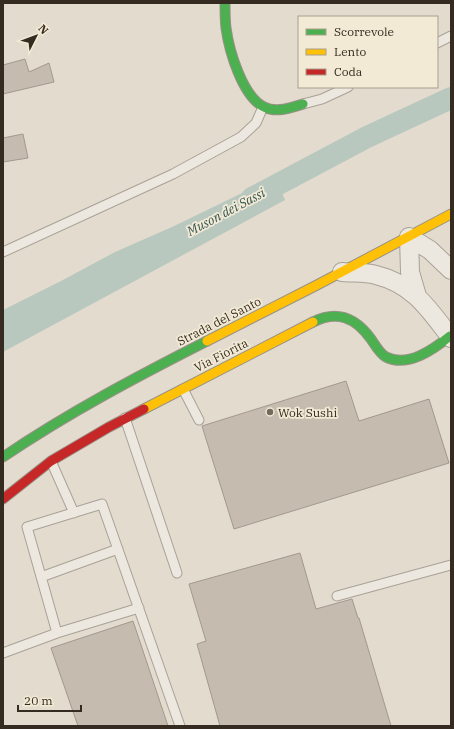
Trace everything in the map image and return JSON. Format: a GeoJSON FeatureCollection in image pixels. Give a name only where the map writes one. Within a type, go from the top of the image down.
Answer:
{"type":"FeatureCollection","features":[{"type":"Feature","properties":{"kind":"street"},"geometry":{"type":"LineString","coordinates":[[225,3],[226,29],[233,57],[241,79],[254,100],[263,107],[273,109],[288,108],[303,104]]}},
{"type":"Feature","properties":{"kind":"street","name":"Strada del Santo"},"geometry":{"type":"LineString","coordinates":[[3,457],[40,432],[170,360],[342,272],[451,214]]}},
{"type":"Feature","properties":{"kind":"street"},"geometry":{"type":"LineString","coordinates":[[409,237],[430,250],[451,270]]}},
{"type":"Feature","properties":{"kind":"street"},"geometry":{"type":"LineString","coordinates":[[409,237],[410,272],[417,296]]}},
{"type":"Feature","properties":{"kind":"street"},"geometry":{"type":"LineString","coordinates":[[342,272],[374,274],[394,281],[417,296],[450,337]]}},
{"type":"Feature","properties":{"kind":"street","name":"Via Fiorita"},"geometry":{"type":"LineString","coordinates":[[3,499],[51,461],[125,418],[297,329],[330,316],[346,317],[356,322],[364,329],[374,344],[385,356],[399,361],[424,355],[450,337]]}},
{"type":"Feature","properties":{"kind":"lane"},"geometry":{"type":"LineString","coordinates":[[438,42],[451,36]]}},
{"type":"Feature","properties":{"kind":"lane"},"geometry":{"type":"LineString","coordinates":[[303,104],[322,99],[346,88]]}},
{"type":"Feature","properties":{"kind":"lane"},"geometry":{"type":"LineString","coordinates":[[3,252],[173,174],[241,137],[256,123],[263,107]]}},
{"type":"Feature","properties":{"kind":"lane"},"geometry":{"type":"LineString","coordinates":[[183,388],[199,420]]}},
{"type":"Feature","properties":{"kind":"lane"},"geometry":{"type":"LineString","coordinates":[[125,418],[177,573]]}},
{"type":"Feature","properties":{"kind":"lane"},"geometry":{"type":"LineString","coordinates":[[51,461],[74,513]]}},
{"type":"Feature","properties":{"kind":"lane"},"geometry":{"type":"LineString","coordinates":[[57,633],[27,527],[102,504],[180,726]]}},
{"type":"Feature","properties":{"kind":"lane"},"geometry":{"type":"LineString","coordinates":[[41,577],[118,549]]}},
{"type":"Feature","properties":{"kind":"lane"},"geometry":{"type":"LineString","coordinates":[[337,596],[451,565]]}},
{"type":"Feature","properties":{"kind":"lane"},"geometry":{"type":"LineString","coordinates":[[3,653],[57,633],[139,608]]}},
{"type":"Feature","properties":{"kind":"water"},"geometry":{"type":"Polygon","coordinates":[[[275,177],[285,200],[3,352],[3,310],[115,252],[172,227],[275,177]]]}},
{"type":"Feature","properties":{"kind":"building"},"geometry":{"type":"Polygon","coordinates":[[[25,59],[29,72],[49,63],[54,82],[3,94],[3,65],[25,59]]]}},
{"type":"Feature","properties":{"kind":"building"},"geometry":{"type":"Polygon","coordinates":[[[23,134],[28,158],[3,162],[3,138],[23,134]]]}},
{"type":"Feature","properties":{"kind":"building"},"geometry":{"type":"Polygon","coordinates":[[[346,381],[359,421],[429,399],[449,463],[234,529],[202,426],[346,381]]]}},
{"type":"Feature","properties":{"kind":"building"},"geometry":{"type":"Polygon","coordinates":[[[300,553],[316,609],[352,599],[391,726],[220,726],[197,644],[206,641],[189,584],[300,553]]]}},
{"type":"Feature","properties":{"kind":"building"},"geometry":{"type":"Polygon","coordinates":[[[133,621],[168,726],[78,726],[51,648],[133,621]]]}},
{"type":"Feature","properties":{"kind":"waterway","name":"Muson dei Sassi"},"geometry":{"type":"LineString","coordinates":[[252,198],[367,137],[451,98]]}},
{"type":"Feature","properties":{"kind":"traffic: fast"},"geometry":{"type":"LineString","coordinates":[[225,3],[225,19],[230,48],[238,72],[249,93],[264,107],[273,110],[303,104]]}},
{"type":"Feature","properties":{"kind":"traffic: fast"},"geometry":{"type":"LineString","coordinates":[[313,322],[330,316],[338,316],[352,321],[365,331],[382,354],[394,360],[412,359],[420,356],[450,336]]}},
{"type":"Feature","properties":{"kind":"traffic: fast"},"geometry":{"type":"LineString","coordinates":[[3,457],[53,425],[207,341]]}},
{"type":"Feature","properties":{"kind":"traffic: slow"},"geometry":{"type":"LineString","coordinates":[[207,341],[451,214]]}},
{"type":"Feature","properties":{"kind":"traffic: slow"},"geometry":{"type":"LineString","coordinates":[[144,409],[313,322]]}},
{"type":"Feature","properties":{"kind":"traffic: jam"},"geometry":{"type":"LineString","coordinates":[[3,499],[51,461],[109,427],[144,409]]}},
{"type":"Feature","properties":{"kind":"place","name":"Wok Sushi"},"geometry":{"type":"Point","coordinates":[270,412]}}]}
